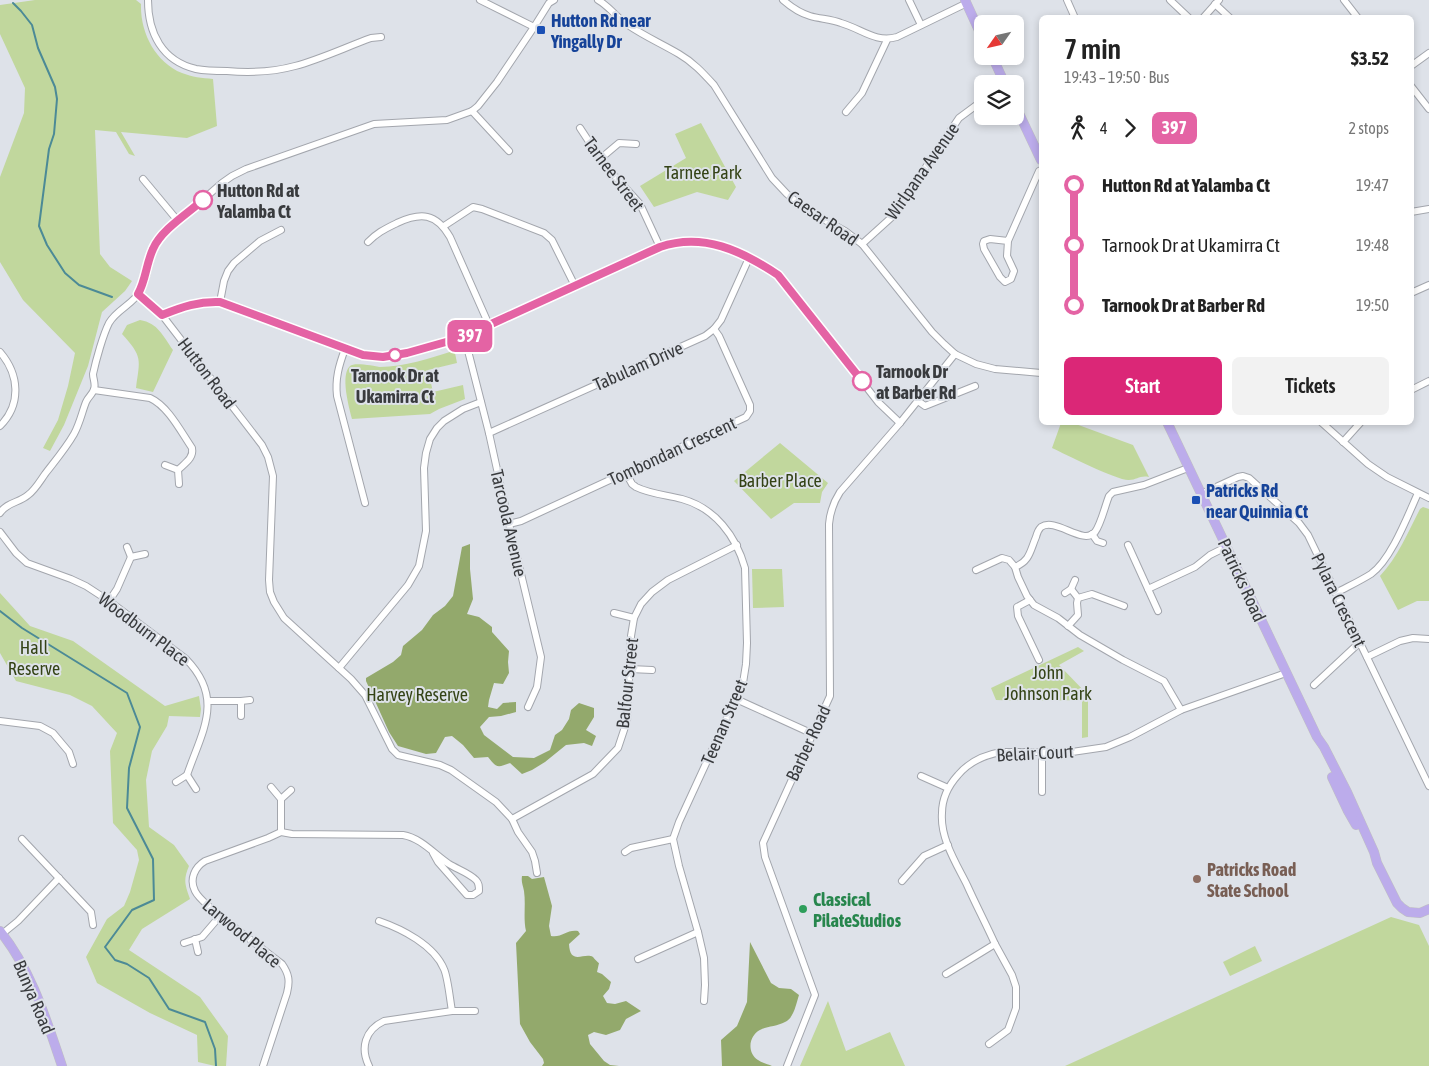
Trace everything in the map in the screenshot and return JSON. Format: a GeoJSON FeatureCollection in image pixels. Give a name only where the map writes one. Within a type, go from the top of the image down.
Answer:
{"type":"FeatureCollection","features":[{"type":"Feature","properties":{"kind":"main road"},"geometry":{"type":"LineString","coordinates":[[966,2],[974,20]]}},
{"type":"Feature","properties":{"kind":"main road"},"geometry":{"type":"LineString","coordinates":[[1024,124],[1039,155]]}},
{"type":"Feature","properties":{"kind":"main road","name":"Patricks Road"},"geometry":{"type":"LineString","coordinates":[[1168,425],[1317,737],[1347,792],[1374,852],[1377,863],[1397,903],[1408,912],[1420,913],[1429,910]]}},
{"type":"Feature","properties":{"kind":"main road","name":"Bunya Road"},"geometry":{"type":"LineString","coordinates":[[1,933],[29,976],[62,1066]]}},
{"type":"Feature","properties":{"kind":"main road"},"geometry":{"type":"LineString","coordinates":[[53,1038],[62,1048],[68,1066]]}},
{"type":"Feature","properties":{"kind":"street"},"geometry":{"type":"LineString","coordinates":[[148,0],[149,21],[157,41],[171,57],[197,69],[251,72],[282,69],[297,66],[371,38],[381,37]]}},
{"type":"Feature","properties":{"kind":"street"},"geometry":{"type":"LineString","coordinates":[[480,0],[534,27]]}},
{"type":"Feature","properties":{"kind":"street","name":"Caesar Road"},"geometry":{"type":"LineString","coordinates":[[598,0],[606,2],[616,16],[628,25],[680,54],[703,72],[714,85],[772,178],[805,209],[845,231],[862,244],[932,332],[955,354],[976,364],[995,369],[1039,373]]}},
{"type":"Feature","properties":{"kind":"street"},"geometry":{"type":"LineString","coordinates":[[783,0],[799,12],[842,23],[874,37],[887,40],[921,26],[966,2]]}},
{"type":"Feature","properties":{"kind":"street"},"geometry":{"type":"LineString","coordinates":[[909,0],[921,26]]}},
{"type":"Feature","properties":{"kind":"street"},"geometry":{"type":"LineString","coordinates":[[1067,0],[1074,15]]}},
{"type":"Feature","properties":{"kind":"street"},"geometry":{"type":"LineString","coordinates":[[1170,0],[1185,15]]}},
{"type":"Feature","properties":{"kind":"street"},"geometry":{"type":"LineString","coordinates":[[1344,0],[1356,15]]}},
{"type":"Feature","properties":{"kind":"street"},"geometry":{"type":"LineString","coordinates":[[0,513],[6,506],[27,496],[62,453],[80,421],[86,402],[94,390],[93,376],[109,323],[138,294],[144,283],[155,245],[178,221],[232,176],[246,169],[374,124],[447,120],[472,111],[497,82],[550,1]]}},
{"type":"Feature","properties":{"kind":"street"},"geometry":{"type":"LineString","coordinates":[[1206,15],[1217,2],[1228,15]]}},
{"type":"Feature","properties":{"kind":"street"},"geometry":{"type":"LineString","coordinates":[[846,112],[862,92],[887,40]]}},
{"type":"Feature","properties":{"kind":"street"},"geometry":{"type":"LineString","coordinates":[[1414,64],[1429,53]]}},
{"type":"Feature","properties":{"kind":"street"},"geometry":{"type":"LineString","coordinates":[[1414,90],[1429,109]]}},
{"type":"Feature","properties":{"kind":"street","name":"Wirlpana Avenue"},"geometry":{"type":"LineString","coordinates":[[862,244],[893,216],[959,118],[974,107]]}},
{"type":"Feature","properties":{"kind":"street"},"geometry":{"type":"LineString","coordinates":[[472,111],[509,150]]}},
{"type":"Feature","properties":{"kind":"street","name":"Tarnee Street"},"geometry":{"type":"LineString","coordinates":[[580,128],[600,158],[640,204],[660,247]]}},
{"type":"Feature","properties":{"kind":"street"},"geometry":{"type":"LineString","coordinates":[[600,158],[619,143],[636,144]]}},
{"type":"Feature","properties":{"kind":"street"},"geometry":{"type":"LineString","coordinates":[[1008,241],[990,239],[984,241],[983,244],[1000,277],[1006,282],[1011,278],[1014,271],[1007,256],[1008,241],[1039,171]]}},
{"type":"Feature","properties":{"kind":"street"},"geometry":{"type":"LineString","coordinates":[[142,179],[178,221]]}},
{"type":"Feature","properties":{"kind":"street"},"geometry":{"type":"LineString","coordinates":[[1033,186],[1039,184]]}},
{"type":"Feature","properties":{"kind":"street"},"geometry":{"type":"LineString","coordinates":[[444,226],[472,207],[482,208],[544,233],[552,240],[575,286]]}},
{"type":"Feature","properties":{"kind":"street"},"geometry":{"type":"LineString","coordinates":[[1414,212],[1429,209]]}},
{"type":"Feature","properties":{"kind":"street"},"geometry":{"type":"LineString","coordinates":[[368,242],[377,232],[417,216],[426,216],[444,226],[489,325]]}},
{"type":"Feature","properties":{"kind":"street"},"geometry":{"type":"LineString","coordinates":[[220,302],[224,281],[234,263],[260,240],[281,230]]}},
{"type":"Feature","properties":{"kind":"street"},"geometry":{"type":"LineString","coordinates":[[162,315],[198,302],[220,302],[345,349],[363,355],[383,357],[407,353],[452,340],[465,339],[489,325],[660,247],[701,241],[718,244],[760,263],[778,275],[878,402],[900,423]]}},
{"type":"Feature","properties":{"kind":"street","name":"Tabulam Drive"},"geometry":{"type":"LineString","coordinates":[[489,432],[705,336],[721,320],[749,258]]}},
{"type":"Feature","properties":{"kind":"street"},"geometry":{"type":"LineString","coordinates":[[1414,292],[1429,285]]}},
{"type":"Feature","properties":{"kind":"street","name":"Hutton Road"},"geometry":{"type":"LineString","coordinates":[[138,294],[162,315],[262,445],[268,457],[274,485],[269,580],[270,592],[279,611],[289,624],[351,679],[365,695],[392,749],[398,754],[440,764],[496,802],[512,819],[518,832],[532,852],[537,873]]}},
{"type":"Feature","properties":{"kind":"street","name":"Tombondan Crescent"},"geometry":{"type":"LineString","coordinates":[[509,524],[521,521],[746,417],[750,411],[750,405],[714,329]]}},
{"type":"Feature","properties":{"kind":"street","name":"Tarcoola Avenue"},"geometry":{"type":"LineString","coordinates":[[465,339],[489,432],[541,657],[538,687],[528,707]]}},
{"type":"Feature","properties":{"kind":"street"},"geometry":{"type":"LineString","coordinates":[[345,349],[337,373],[337,396],[365,503]]}},
{"type":"Feature","properties":{"kind":"street"},"geometry":{"type":"LineString","coordinates":[[0,352],[8,361],[13,372],[16,396],[14,405],[0,426]]}},
{"type":"Feature","properties":{"kind":"street","name":"Barber Road"},"geometry":{"type":"LineString","coordinates":[[787,1066],[815,995],[765,857],[763,842],[830,696],[830,512],[834,500],[840,492],[900,423],[955,354]]}},
{"type":"Feature","properties":{"kind":"street"},"geometry":{"type":"LineString","coordinates":[[1414,388],[1429,381]]}},
{"type":"Feature","properties":{"kind":"street"},"geometry":{"type":"LineString","coordinates":[[918,401],[925,406],[975,386]]}},
{"type":"Feature","properties":{"kind":"street"},"geometry":{"type":"LineString","coordinates":[[94,390],[150,398],[164,408],[193,452],[191,458],[178,470]]}},
{"type":"Feature","properties":{"kind":"street"},"geometry":{"type":"LineString","coordinates":[[339,668],[408,585],[419,566],[426,531],[424,468],[430,440],[444,421],[463,409],[481,402]]}},
{"type":"Feature","properties":{"kind":"street"},"geometry":{"type":"LineString","coordinates":[[1324,425],[1368,464],[1388,477],[1429,498]]}},
{"type":"Feature","properties":{"kind":"street"},"geometry":{"type":"LineString","coordinates":[[1343,442],[1357,425]]}},
{"type":"Feature","properties":{"kind":"street"},"geometry":{"type":"LineString","coordinates":[[165,465],[178,470]]}},
{"type":"Feature","properties":{"kind":"street"},"geometry":{"type":"LineString","coordinates":[[1015,566],[1027,560],[1038,530],[1042,526],[1050,524],[1086,536],[1092,534],[1097,530],[1109,496],[1113,492],[1144,485],[1188,468]]}},
{"type":"Feature","properties":{"kind":"street"},"geometry":{"type":"LineString","coordinates":[[178,470],[179,484]]}},
{"type":"Feature","properties":{"kind":"street","name":"Teenan Street"},"geometry":{"type":"LineString","coordinates":[[626,472],[636,488],[688,500],[705,509],[727,530],[737,545],[745,568],[747,643],[745,673],[736,699],[679,822],[673,839]]}},
{"type":"Feature","properties":{"kind":"street","name":"Pylara Crescent"},"geometry":{"type":"LineString","coordinates":[[1201,494],[1243,476],[1249,478],[1299,522],[1308,535],[1429,786]]}},
{"type":"Feature","properties":{"kind":"street"},"geometry":{"type":"LineString","coordinates":[[1336,593],[1372,573],[1381,563],[1390,551],[1418,493]]}},
{"type":"Feature","properties":{"kind":"street","name":"Woodburn Place"},"geometry":{"type":"LineString","coordinates":[[0,532],[16,553],[27,563],[86,586],[186,659],[196,669],[205,687],[208,701],[206,722],[187,775]]}},
{"type":"Feature","properties":{"kind":"street"},"geometry":{"type":"LineString","coordinates":[[1092,534],[1097,541],[1103,543]]}},
{"type":"Feature","properties":{"kind":"street","name":"Balfour Street"},"geometry":{"type":"LineString","coordinates":[[512,819],[593,774],[618,748],[627,721],[631,636],[634,618],[641,604],[652,592],[668,580],[737,545]]}},
{"type":"Feature","properties":{"kind":"street"},"geometry":{"type":"LineString","coordinates":[[1128,545],[1158,611]]}},
{"type":"Feature","properties":{"kind":"street"},"geometry":{"type":"LineString","coordinates":[[109,601],[117,590],[131,557],[127,547]]}},
{"type":"Feature","properties":{"kind":"street"},"geometry":{"type":"LineString","coordinates":[[1148,589],[1195,567],[1210,555],[1226,548]]}},
{"type":"Feature","properties":{"kind":"street"},"geometry":{"type":"LineString","coordinates":[[131,557],[145,554]]}},
{"type":"Feature","properties":{"kind":"street"},"geometry":{"type":"LineString","coordinates":[[976,570],[1002,558],[1009,560],[1015,566],[1018,577],[1034,605],[1058,618],[1080,635],[1164,681],[1181,710]]}},
{"type":"Feature","properties":{"kind":"street"},"geometry":{"type":"LineString","coordinates":[[1075,580],[1068,591],[1078,598]]}},
{"type":"Feature","properties":{"kind":"street"},"geometry":{"type":"LineString","coordinates":[[1078,598],[1092,594],[1124,606]]}},
{"type":"Feature","properties":{"kind":"street"},"geometry":{"type":"LineString","coordinates":[[1068,626],[1078,615],[1078,598]]}},
{"type":"Feature","properties":{"kind":"street"},"geometry":{"type":"LineString","coordinates":[[1030,600],[1017,607],[1017,611],[1039,660]]}},
{"type":"Feature","properties":{"kind":"street"},"geometry":{"type":"LineString","coordinates":[[614,613],[634,618]]}},
{"type":"Feature","properties":{"kind":"street"},"geometry":{"type":"LineString","coordinates":[[1367,657],[1400,641],[1413,638],[1429,639]]}},
{"type":"Feature","properties":{"kind":"street"},"geometry":{"type":"LineString","coordinates":[[1314,685],[1359,643]]}},
{"type":"Feature","properties":{"kind":"street"},"geometry":{"type":"LineString","coordinates":[[630,669],[652,670]]}},
{"type":"Feature","properties":{"kind":"street","name":"Belair Court"},"geometry":{"type":"LineString","coordinates":[[989,1044],[1008,1030],[1016,1008],[1016,987],[1012,975],[995,944],[948,845],[943,826],[942,814],[948,788],[961,770],[985,756],[1001,752],[1072,752],[1106,747],[1130,737],[1181,710],[1286,673]]}},
{"type":"Feature","properties":{"kind":"street"},"geometry":{"type":"LineString","coordinates":[[736,699],[813,734]]}},
{"type":"Feature","properties":{"kind":"street"},"geometry":{"type":"LineString","coordinates":[[241,700],[241,716]]}},
{"type":"Feature","properties":{"kind":"street"},"geometry":{"type":"LineString","coordinates":[[208,701],[250,700]]}},
{"type":"Feature","properties":{"kind":"street"},"geometry":{"type":"LineString","coordinates":[[0,721],[40,726],[53,733],[70,752],[73,764]]}},
{"type":"Feature","properties":{"kind":"street"},"geometry":{"type":"LineString","coordinates":[[1042,752],[1042,792]]}},
{"type":"Feature","properties":{"kind":"street"},"geometry":{"type":"LineString","coordinates":[[176,782],[187,775],[196,789]]}},
{"type":"Feature","properties":{"kind":"street"},"geometry":{"type":"LineString","coordinates":[[921,776],[948,788]]}},
{"type":"Feature","properties":{"kind":"street"},"geometry":{"type":"LineString","coordinates":[[272,787],[281,799],[281,832]]}},
{"type":"Feature","properties":{"kind":"street"},"geometry":{"type":"LineString","coordinates":[[281,799],[291,790]]}},
{"type":"Feature","properties":{"kind":"street","name":"Larwood Place"},"geometry":{"type":"LineString","coordinates":[[263,1066],[287,993],[288,973],[282,964],[202,900],[195,891],[193,881],[196,870],[205,861],[281,832],[292,834],[402,835],[410,836],[419,841],[476,880],[479,884],[479,891],[473,895],[467,895],[438,862],[433,852]]}},
{"type":"Feature","properties":{"kind":"street"},"geometry":{"type":"LineString","coordinates":[[22,839],[91,912],[92,925]]}},
{"type":"Feature","properties":{"kind":"street"},"geometry":{"type":"LineString","coordinates":[[625,852],[631,848],[673,839],[704,958],[704,1000]]}},
{"type":"Feature","properties":{"kind":"street"},"geometry":{"type":"LineString","coordinates":[[902,881],[924,856],[948,845]]}},
{"type":"Feature","properties":{"kind":"street"},"geometry":{"type":"LineString","coordinates":[[1,933],[18,922],[59,878]]}},
{"type":"Feature","properties":{"kind":"street"},"geometry":{"type":"LineString","coordinates":[[184,943],[202,937],[220,916]]}},
{"type":"Feature","properties":{"kind":"street"},"geometry":{"type":"LineString","coordinates":[[379,921],[396,927],[430,948],[444,969],[452,1011]]}},
{"type":"Feature","properties":{"kind":"street"},"geometry":{"type":"LineString","coordinates":[[638,959],[698,932]]}},
{"type":"Feature","properties":{"kind":"street"},"geometry":{"type":"LineString","coordinates":[[195,940],[198,952]]}},
{"type":"Feature","properties":{"kind":"street"},"geometry":{"type":"LineString","coordinates":[[946,974],[995,944]]}},
{"type":"Feature","properties":{"kind":"street"},"geometry":{"type":"LineString","coordinates":[[369,1066],[365,1057],[364,1047],[367,1037],[378,1024],[384,1021],[452,1011],[474,1011]]}},
{"type":"Feature","properties":{"kind":"green space"},"geometry":{"type":"Polygon","coordinates":[[[35,0],[136,0],[141,4],[141,15],[146,35],[164,62],[182,73],[213,79],[217,126],[187,138],[121,132],[135,156],[129,154],[116,132],[95,130],[100,254],[110,267],[132,281],[125,291],[102,312],[88,366],[64,425],[50,451],[43,448],[58,420],[75,353],[23,300],[0,262],[0,177],[24,113],[25,88],[0,34],[0,5],[35,0]]]}},
{"type":"Feature","properties":{"kind":"green space","name":"Tarnee Park"},"geometry":{"type":"Polygon","coordinates":[[[701,123],[736,187],[728,200],[697,192],[654,207],[640,186],[686,158],[675,134],[701,123]]]}},
{"type":"Feature","properties":{"kind":"green space"},"geometry":{"type":"Polygon","coordinates":[[[140,320],[156,327],[173,350],[153,392],[136,388],[139,364],[137,354],[122,334],[127,325],[140,320]]]}},
{"type":"Feature","properties":{"kind":"green space"},"geometry":{"type":"Polygon","coordinates":[[[453,351],[457,363],[428,370],[433,392],[463,385],[465,399],[430,414],[352,419],[345,384],[347,370],[350,366],[356,364],[380,367],[398,365],[417,362],[453,351]]]}},
{"type":"Feature","properties":{"kind":"green space"},"geometry":{"type":"Polygon","coordinates":[[[1060,425],[1078,425],[1133,445],[1149,477],[1132,480],[1123,479],[1103,472],[1052,448],[1060,425]]]}},
{"type":"Feature","properties":{"kind":"green space","name":"Barber Place"},"geometry":{"type":"Polygon","coordinates":[[[780,443],[828,483],[822,492],[820,503],[794,503],[771,519],[734,481],[780,443]]]}},
{"type":"Feature","properties":{"kind":"green space"},"geometry":{"type":"Polygon","coordinates":[[[1423,507],[1429,509],[1429,601],[1417,601],[1398,610],[1380,576],[1397,553],[1420,509],[1423,507]]]}},
{"type":"Feature","properties":{"kind":"green space","name":"Harvey Reserve"},"geometry":{"type":"Polygon","coordinates":[[[470,544],[473,599],[467,614],[479,617],[492,627],[492,632],[509,651],[509,673],[503,684],[494,683],[488,707],[497,709],[503,703],[516,702],[516,712],[489,717],[480,727],[484,735],[513,757],[534,758],[550,750],[555,735],[562,730],[569,719],[571,710],[579,703],[594,708],[594,717],[586,730],[596,736],[592,746],[584,743],[566,745],[545,762],[522,774],[510,763],[498,766],[488,757],[474,758],[452,736],[445,737],[436,753],[426,754],[398,746],[389,732],[366,678],[401,655],[403,646],[422,630],[433,615],[445,606],[453,596],[462,547],[470,544]]]}},
{"type":"Feature","properties":{"kind":"green space"},"geometry":{"type":"Polygon","coordinates":[[[752,569],[782,569],[784,607],[753,608],[752,569]]]}},
{"type":"Feature","properties":{"kind":"green space","name":"Hall Reserve"},"geometry":{"type":"Polygon","coordinates":[[[0,593],[30,626],[73,641],[165,706],[199,696],[200,717],[169,716],[167,726],[152,751],[146,780],[149,827],[174,845],[189,866],[185,882],[190,899],[142,929],[129,950],[200,997],[228,1036],[226,1066],[215,1066],[198,1062],[197,1035],[150,1013],[97,983],[86,957],[107,919],[124,906],[139,860],[137,850],[113,823],[110,751],[117,733],[92,706],[70,695],[16,681],[0,653],[0,593]]]}},
{"type":"Feature","properties":{"kind":"green space","name":"John Johnson Park"},"geometry":{"type":"Polygon","coordinates":[[[1078,647],[1084,651],[1059,665],[1088,695],[1088,737],[1082,738],[1082,700],[996,700],[991,688],[1078,647]]]}},
{"type":"Feature","properties":{"kind":"green space"},"geometry":{"type":"Polygon","coordinates":[[[522,876],[528,876],[532,879],[544,877],[552,906],[549,926],[551,936],[578,931],[580,934],[569,944],[570,951],[572,955],[578,957],[593,957],[599,963],[597,972],[611,982],[609,989],[603,996],[607,1003],[615,1004],[626,1001],[641,1011],[626,1019],[620,1030],[606,1035],[594,1032],[588,1035],[590,1044],[604,1061],[610,1065],[619,1066],[542,1066],[544,1063],[543,1059],[530,1042],[520,1024],[516,943],[526,931],[525,896],[522,876]]]}},
{"type":"Feature","properties":{"kind":"green space"},"geometry":{"type":"Polygon","coordinates":[[[1391,917],[1419,925],[1429,946],[1429,1066],[1065,1066],[1391,917]]]}},
{"type":"Feature","properties":{"kind":"green space"},"geometry":{"type":"Polygon","coordinates":[[[750,942],[771,983],[779,988],[791,989],[799,995],[791,1017],[788,1020],[758,1031],[752,1039],[751,1048],[754,1057],[772,1066],[722,1066],[721,1040],[737,1026],[747,1002],[750,942]]]}},
{"type":"Feature","properties":{"kind":"green space"},"geometry":{"type":"Polygon","coordinates":[[[1255,946],[1262,961],[1230,976],[1223,962],[1255,946]]]}},
{"type":"Feature","properties":{"kind":"green space"},"geometry":{"type":"Polygon","coordinates":[[[828,1001],[846,1051],[890,1032],[905,1066],[800,1066],[828,1001]]]}},
{"type":"Feature","properties":{"kind":"waterway"},"geometry":{"type":"LineString","coordinates":[[13,3],[32,25],[38,48],[55,87],[57,99],[54,134],[49,149],[39,226],[47,245],[65,273],[79,285],[112,297]]}},
{"type":"Feature","properties":{"kind":"waterway"},"geometry":{"type":"LineString","coordinates":[[0,611],[22,628],[127,693],[140,727],[129,768],[127,808],[153,859],[154,900],[132,910],[105,947],[115,960],[127,964],[149,978],[169,1009],[205,1022],[215,1049],[216,1066]]}},
{"type":"Feature","properties":{"kind":"bus line","name":"397"},"geometry":{"type":"LineString","coordinates":[[203,200],[160,238],[152,252],[144,283],[138,294],[162,315],[198,302],[220,302],[363,355],[374,357],[394,356],[452,340],[465,339],[489,325],[660,247],[670,244],[701,241],[718,244],[734,251],[760,263],[778,275],[862,381]]}},
{"type":"Feature","properties":{"kind":"place","name":"Hutton Rd near Yingally Dr"},"geometry":{"type":"Point","coordinates":[541,30]}},
{"type":"Feature","properties":{"kind":"place","name":"Hutton Rd at Yalamba Ct"},"geometry":{"type":"Point","coordinates":[203,200]}},
{"type":"Feature","properties":{"kind":"place","name":"Tarnook Dr at Ukamirra Ct"},"geometry":{"type":"Point","coordinates":[395,355]}},
{"type":"Feature","properties":{"kind":"place","name":"Tarnook Dr at Barber Rd"},"geometry":{"type":"Point","coordinates":[862,381]}},
{"type":"Feature","properties":{"kind":"place","name":"Patricks Rd near Quinnia Ct"},"geometry":{"type":"Point","coordinates":[1196,500]}},
{"type":"Feature","properties":{"kind":"place","name":"Patricks Road State School"},"geometry":{"type":"Point","coordinates":[1197,879]}},
{"type":"Feature","properties":{"kind":"place","name":"Classical PilateStudios"},"geometry":{"type":"Point","coordinates":[803,909]}}]}
